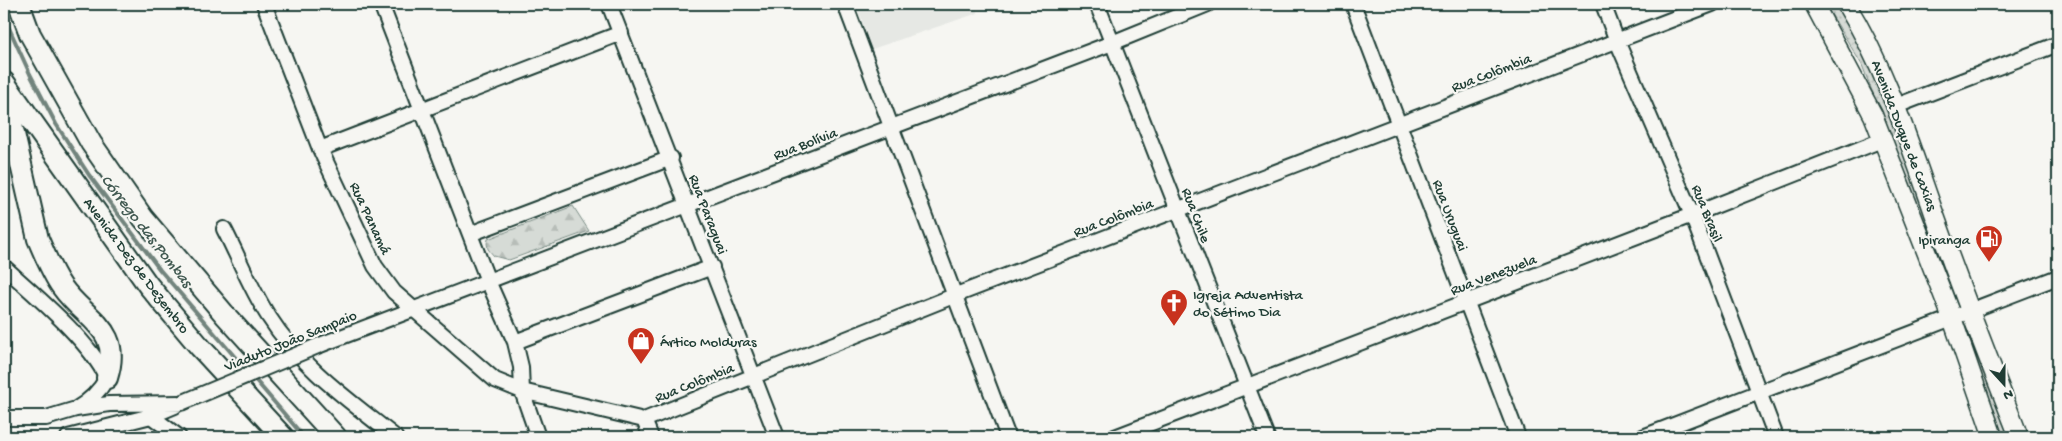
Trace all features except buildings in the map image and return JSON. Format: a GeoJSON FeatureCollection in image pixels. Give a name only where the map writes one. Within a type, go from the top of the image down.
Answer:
{"type":"FeatureCollection","features":[{"type":"Feature","properties":{"kind":"highway"},"geometry":{"type":"LineString","coordinates":[[18,4],[30,34],[91,143],[143,218],[226,316],[336,437]]}},
{"type":"Feature","properties":{"kind":"highway","name":"Avenida Dez de Dezembro"},"geometry":{"type":"LineString","coordinates":[[4,82],[148,285],[200,347],[283,437]]}},
{"type":"Feature","properties":{"kind":"highway"},"geometry":{"type":"LineString","coordinates":[[4,88],[38,238],[46,258],[62,287],[80,308],[98,323],[109,342],[111,364],[107,378]]}},
{"type":"Feature","properties":{"kind":"main road","name":"Avenida Duque de Caxias"},"geometry":{"type":"LineString","coordinates":[[1814,4],[1873,115],[1952,318],[1993,437]]}},
{"type":"Feature","properties":{"kind":"main road","name":"Avenida Duque de Caxias"},"geometry":{"type":"LineString","coordinates":[[1846,4],[1872,49],[1896,106],[1970,311],[2019,437]]}},
{"type":"Feature","properties":{"kind":"street","name":"Rua Panamá"},"geometry":{"type":"LineString","coordinates":[[264,4],[320,149],[375,266],[394,292],[495,380],[522,391]]}},
{"type":"Feature","properties":{"kind":"street"},"geometry":{"type":"LineString","coordinates":[[381,4],[488,281],[515,342],[521,367],[522,391],[538,437]]}},
{"type":"Feature","properties":{"kind":"street","name":"Rua Paraguai"},"geometry":{"type":"LineString","coordinates":[[610,4],[778,437]]}},
{"type":"Feature","properties":{"kind":"street"},"geometry":{"type":"LineString","coordinates":[[845,4],[1008,437]]}},
{"type":"Feature","properties":{"kind":"street","name":"Rua Chile"},"geometry":{"type":"LineString","coordinates":[[1097,4],[1267,437]]}},
{"type":"Feature","properties":{"kind":"street","name":"Rua Bolívia"},"geometry":{"type":"LineString","coordinates":[[413,309],[892,128],[1208,4]]}},
{"type":"Feature","properties":{"kind":"street","name":"Rua Uruguai"},"geometry":{"type":"LineString","coordinates":[[1353,4],[1518,437]]}},
{"type":"Feature","properties":{"kind":"street","name":"Rua Brasil"},"geometry":{"type":"LineString","coordinates":[[1603,4],[1692,215],[1776,437]]}},
{"type":"Feature","properties":{"kind":"street","name":"Rua Colômbia"},"geometry":{"type":"LineString","coordinates":[[522,391],[644,420],[956,295],[1712,4]]}},
{"type":"Feature","properties":{"kind":"street"},"geometry":{"type":"LineString","coordinates":[[1857,4],[1859,24]]}},
{"type":"Feature","properties":{"kind":"street"},"geometry":{"type":"LineString","coordinates":[[320,149],[422,108],[621,33]]}},
{"type":"Feature","properties":{"kind":"street"},"geometry":{"type":"LineString","coordinates":[[1896,106],[2058,44]]}},
{"type":"Feature","properties":{"kind":"street","name":"Rua Venezuela"},"geometry":{"type":"LineString","coordinates":[[1115,437],[1882,140]]}},
{"type":"Feature","properties":{"kind":"street"},"geometry":{"type":"LineString","coordinates":[[470,234],[671,158]]}},
{"type":"Feature","properties":{"kind":"street"},"geometry":{"type":"LineString","coordinates":[[224,229],[268,316],[282,336],[326,382],[395,437]]}},
{"type":"Feature","properties":{"kind":"street"},"geometry":{"type":"LineString","coordinates":[[4,267],[86,345],[102,366],[107,378],[101,389],[89,402],[76,409]]}},
{"type":"Feature","properties":{"kind":"street"},"geometry":{"type":"LineString","coordinates":[[515,342],[712,267]]}},
{"type":"Feature","properties":{"kind":"street"},"geometry":{"type":"LineString","coordinates":[[1643,437],[2058,277]]}},
{"type":"Feature","properties":{"kind":"street","name":"Viaduto João Sampaio"},"geometry":{"type":"LineString","coordinates":[[68,437],[151,416],[320,345],[413,309]]}},
{"type":"Feature","properties":{"kind":"street","name":"Viaduto João Sampaio"},"geometry":{"type":"LineString","coordinates":[[4,418],[46,418],[76,409],[109,404],[181,403]]}},
{"type":"Feature","properties":{"kind":"street"},"geometry":{"type":"LineString","coordinates":[[151,416],[179,437]]}},
{"type":"Feature","properties":{"kind":"street"},"geometry":{"type":"LineString","coordinates":[[644,420],[651,437]]}},
{"type":"Feature","properties":{"kind":"shaded area"},"geometry":{"type":"Polygon","coordinates":[[[856,4],[975,4],[978,13],[872,49],[856,4]]]}},
{"type":"Feature","properties":{"kind":"green space"},"geometry":{"type":"Polygon","coordinates":[[[1825,4],[1837,4],[1871,62],[1960,292],[1951,296],[1862,65],[1825,4]]]}},
{"type":"Feature","properties":{"kind":"green space"},"geometry":{"type":"Polygon","coordinates":[[[573,206],[589,231],[509,260],[494,256],[488,249],[488,239],[573,206]]]}},
{"type":"Feature","properties":{"kind":"green space"},"geometry":{"type":"Polygon","coordinates":[[[1972,324],[2015,437],[2003,437],[1962,328],[1972,324]]]}},
{"type":"Feature","properties":{"kind":"waterway","name":"Córrego das Pombas"},"geometry":{"type":"LineString","coordinates":[[4,17],[30,74],[56,124],[89,175],[160,270],[247,371]]}},
{"type":"Feature","properties":{"kind":"waterway","name":"Córrego das Pombas"},"geometry":{"type":"LineString","coordinates":[[252,376],[304,437]]}},
{"type":"Feature","properties":{"kind":"place","name":"Ipiranga"},"geometry":{"type":"Point","coordinates":[1989,263]}},
{"type":"Feature","properties":{"kind":"place","name":"Igreja Adventista do Sétimo Dia"},"geometry":{"type":"Point","coordinates":[1174,327]}},
{"type":"Feature","properties":{"kind":"place","name":"Ártico Molduras"},"geometry":{"type":"Point","coordinates":[641,365]}}]}
